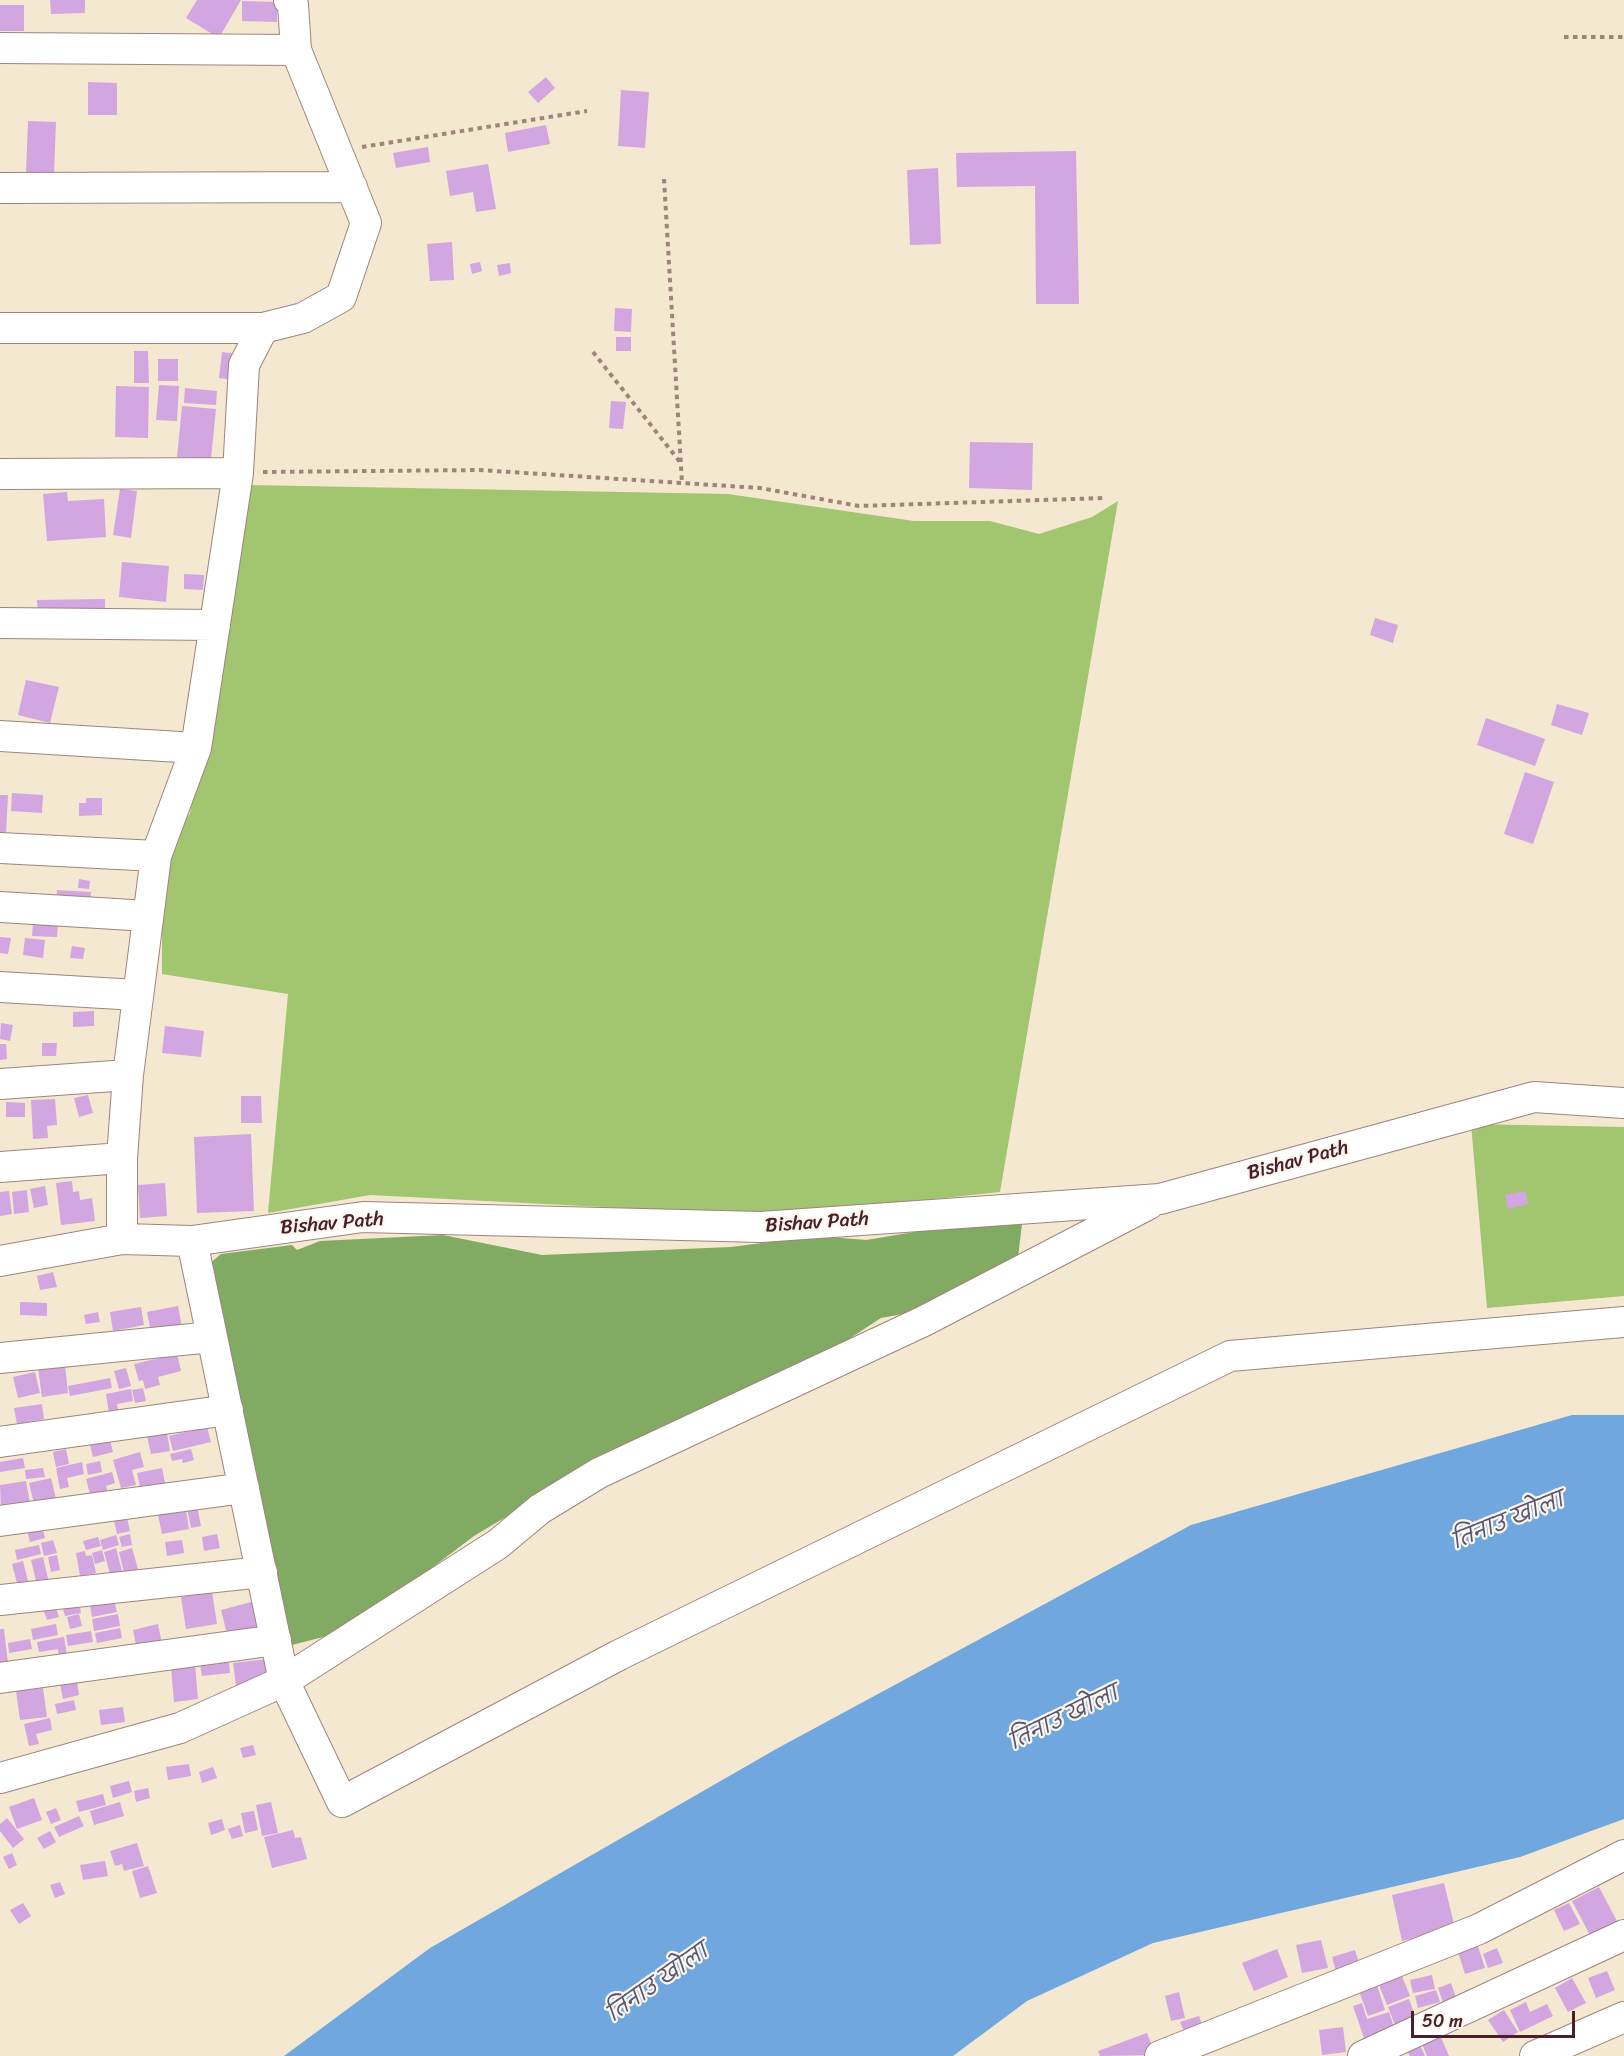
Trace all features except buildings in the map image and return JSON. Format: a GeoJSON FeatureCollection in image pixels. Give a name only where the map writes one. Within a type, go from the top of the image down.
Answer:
{"type":"FeatureCollection","features":[{"type":"Feature","properties":{"kind":"street"},"geometry":{"type":"LineString","coordinates":[[0,328],[262,328],[303,318],[341,297],[366,223],[296,50],[293,5],[290,0]]}},
{"type":"Feature","properties":{"kind":"street"},"geometry":{"type":"LineString","coordinates":[[0,48],[296,50]]}},
{"type":"Feature","properties":{"kind":"street"},"geometry":{"type":"LineString","coordinates":[[0,188],[352,187]]}},
{"type":"Feature","properties":{"kind":"street"},"geometry":{"type":"LineString","coordinates":[[122,1239],[122,1158],[129,1076],[137,995],[156,856],[196,748],[238,473],[244,365],[262,328]]}},
{"type":"Feature","properties":{"kind":"street"},"geometry":{"type":"LineString","coordinates":[[0,474],[238,473]]}},
{"type":"Feature","properties":{"kind":"street"},"geometry":{"type":"LineString","coordinates":[[0,624],[215,625]]}},
{"type":"Feature","properties":{"kind":"street"},"geometry":{"type":"LineString","coordinates":[[0,736],[196,748]]}},
{"type":"Feature","properties":{"kind":"street"},"geometry":{"type":"LineString","coordinates":[[0,848],[156,856]]}},
{"type":"Feature","properties":{"kind":"street"},"geometry":{"type":"LineString","coordinates":[[0,907],[148,916]]}},
{"type":"Feature","properties":{"kind":"street"},"geometry":{"type":"LineString","coordinates":[[0,987],[137,995]]}},
{"type":"Feature","properties":{"kind":"street"},"geometry":{"type":"LineString","coordinates":[[0,1084],[129,1076]]}},
{"type":"Feature","properties":{"kind":"street","name":"Bishav Path"},"geometry":{"type":"LineString","coordinates":[[0,1261],[122,1239],[192,1240],[363,1217],[761,1227],[1160,1199],[1534,1097],[1624,1103]]}},
{"type":"Feature","properties":{"kind":"street"},"geometry":{"type":"LineString","coordinates":[[0,1167],[122,1158]]}},
{"type":"Feature","properties":{"kind":"street"},"geometry":{"type":"LineString","coordinates":[[0,1778],[180,1728],[284,1681],[498,1544],[540,1509],[599,1473],[924,1321],[1160,1199]]}},
{"type":"Feature","properties":{"kind":"street"},"geometry":{"type":"LineString","coordinates":[[192,1240],[284,1681],[342,1802],[619,1656],[1230,1356],[1624,1322]]}},
{"type":"Feature","properties":{"kind":"street"},"geometry":{"type":"LineString","coordinates":[[0,1358],[212,1337]]}},
{"type":"Feature","properties":{"kind":"street"},"geometry":{"type":"LineString","coordinates":[[0,1442],[228,1410]]}},
{"type":"Feature","properties":{"kind":"street"},"geometry":{"type":"LineString","coordinates":[[0,1521],[244,1488]]}},
{"type":"Feature","properties":{"kind":"street"},"geometry":{"type":"LineString","coordinates":[[0,1600],[262,1572]]}},
{"type":"Feature","properties":{"kind":"street"},"geometry":{"type":"LineString","coordinates":[[0,1678],[276,1640]]}},
{"type":"Feature","properties":{"kind":"street"},"geometry":{"type":"LineString","coordinates":[[1160,2056],[1479,1929],[1621,1864]]}},
{"type":"Feature","properties":{"kind":"street"},"geometry":{"type":"LineString","coordinates":[[1363,2056],[1624,1935]]}},
{"type":"Feature","properties":{"kind":"street"},"geometry":{"type":"LineString","coordinates":[[1535,2056],[1624,2017]]}},
{"type":"Feature","properties":{"kind":"path"},"geometry":{"type":"LineString","coordinates":[[1564,37],[1624,37]]}},
{"type":"Feature","properties":{"kind":"path"},"geometry":{"type":"LineString","coordinates":[[338,152],[587,111]]}},
{"type":"Feature","properties":{"kind":"path"},"geometry":{"type":"LineString","coordinates":[[664,179],[682,483]]}},
{"type":"Feature","properties":{"kind":"path"},"geometry":{"type":"LineString","coordinates":[[593,352],[681,463]]}},
{"type":"Feature","properties":{"kind":"path"},"geometry":{"type":"LineString","coordinates":[[238,473],[479,470],[760,488],[859,506],[1104,498]]}},
{"type":"Feature","properties":{"kind":"green space"},"geometry":{"type":"Polygon","coordinates":[[[249,485],[728,494],[914,521],[990,521],[1039,534],[1092,517],[1118,501],[1000,1192],[777,1216],[370,1195],[268,1213],[288,994],[162,974],[162,857],[190,813],[249,485]]]}},
{"type":"Feature","properties":{"kind":"green space"},"geometry":{"type":"Polygon","coordinates":[[[1471,1124],[1624,1127],[1624,1296],[1487,1308],[1471,1124]]]}},
{"type":"Feature","properties":{"kind":"green space"},"geometry":{"type":"Polygon","coordinates":[[[1022,1224],[1018,1257],[930,1309],[881,1318],[835,1348],[571,1478],[474,1536],[392,1598],[331,1635],[288,1646],[208,1265],[221,1254],[292,1245],[297,1250],[320,1241],[443,1235],[542,1255],[731,1247],[817,1236],[866,1240],[932,1229],[1022,1224]]]}},
{"type":"Feature","properties":{"kind":"water","name":"तिनाउ खोला"},"geometry":{"type":"Polygon","coordinates":[[[1572,1415],[1624,1415],[1624,1819],[1520,1857],[1153,1943],[1027,2001],[953,2056],[284,2056],[430,1948],[778,1748],[1191,1525],[1572,1415]]]}}]}
